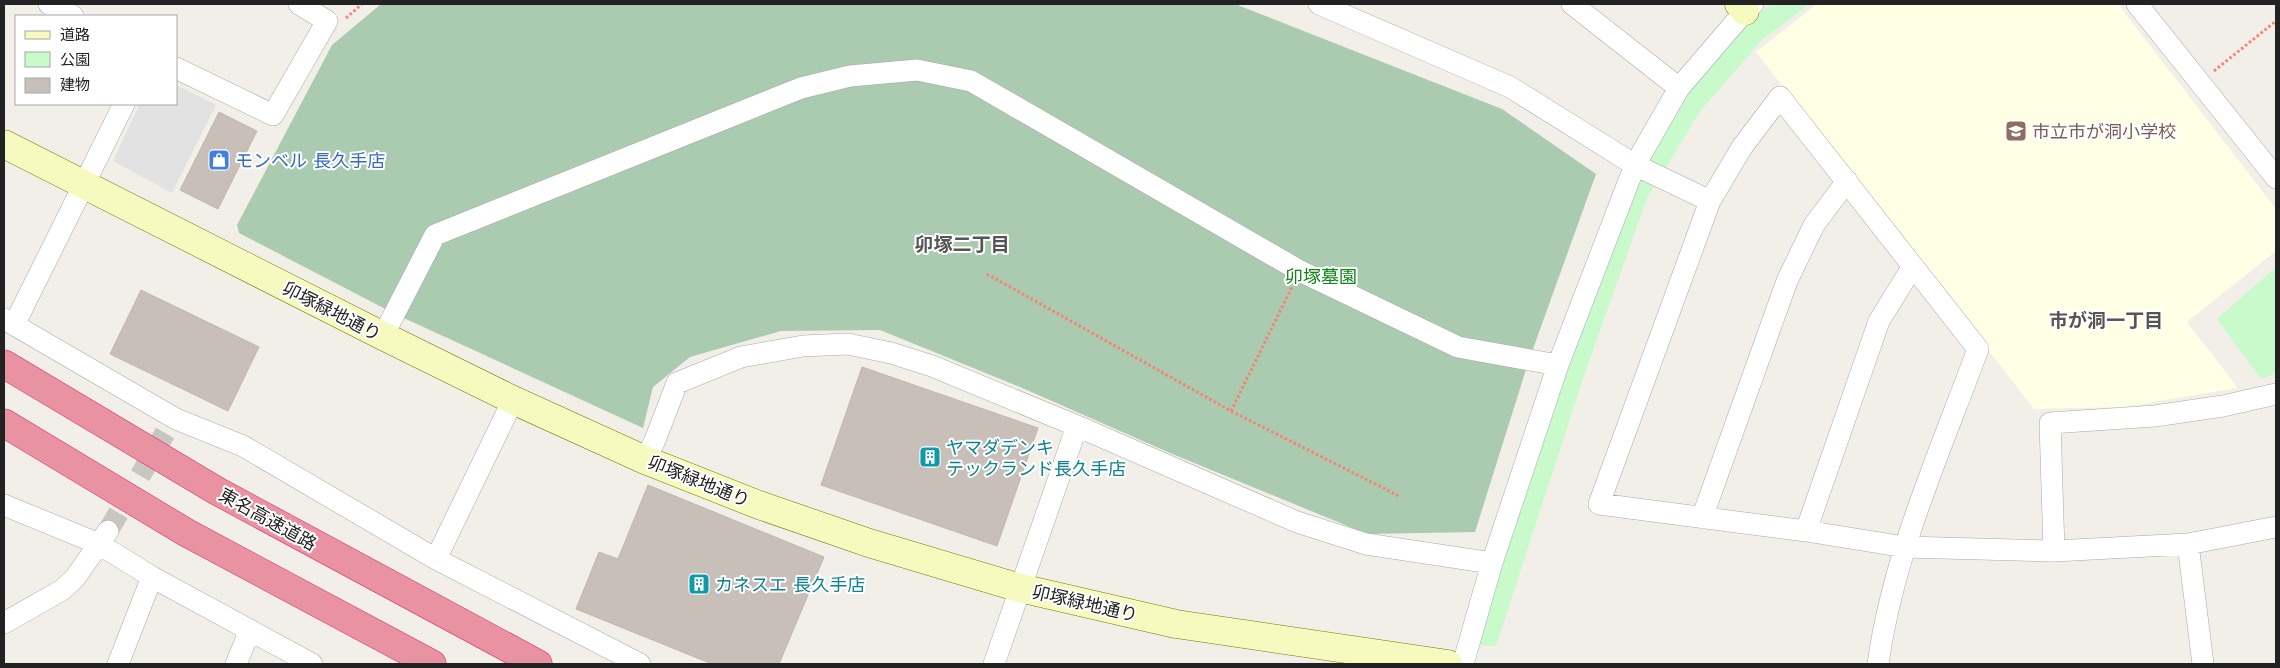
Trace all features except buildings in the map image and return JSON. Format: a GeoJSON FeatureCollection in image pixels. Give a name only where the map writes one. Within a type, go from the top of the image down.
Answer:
{"type":"FeatureCollection","features":[{"type":"Feature","properties":{"kind":"highway","name":"東名高速道路"},"geometry":{"type":"LineString","coordinates":[[4,364],[217,491],[538,664]]}},
{"type":"Feature","properties":{"kind":"highway"},"geometry":{"type":"LineString","coordinates":[[4,423],[187,533],[432,664]]}},
{"type":"Feature","properties":{"kind":"street"},"geometry":{"type":"LineString","coordinates":[[49,4],[72,15]]}},
{"type":"Feature","properties":{"kind":"street"},"geometry":{"type":"LineString","coordinates":[[178,69],[272,115],[327,21],[299,4]]}},
{"type":"Feature","properties":{"kind":"street"},"geometry":{"type":"LineString","coordinates":[[1319,4],[1510,87],[1634,165],[1710,201]]}},
{"type":"Feature","properties":{"kind":"street"},"geometry":{"type":"LineString","coordinates":[[1572,4],[1678,88]]}},
{"type":"Feature","properties":{"kind":"street"},"geometry":{"type":"LineString","coordinates":[[2137,4],[2276,178]]}},
{"type":"Feature","properties":{"kind":"street"},"geometry":{"type":"LineString","coordinates":[[1463,664],[1492,563],[1558,365],[1634,165],[1678,88],[1746,6]]}},
{"type":"Feature","properties":{"kind":"street"},"geometry":{"type":"LineString","coordinates":[[383,336],[435,235],[801,88],[850,76],[917,70],[971,81],[1300,271],[1458,348],[1558,365]]}},
{"type":"Feature","properties":{"kind":"street"},"geometry":{"type":"LineString","coordinates":[[1878,664],[1883,629],[1905,546],[1978,349],[1780,97],[1742,147],[1710,201],[1599,504],[1905,546],[2054,551],[2188,544],[2276,527]]}},
{"type":"Feature","properties":{"kind":"street"},"geometry":{"type":"LineString","coordinates":[[124,105],[84,184],[9,322],[170,426],[243,446],[436,559],[640,664]]}},
{"type":"Feature","properties":{"kind":"street","name":"卯塚緑地通り"},"geometry":{"type":"LineString","coordinates":[[4,144],[141,215],[513,400],[645,460],[759,505],[850,537],[1020,588],[1176,624],[1448,664]]}},
{"type":"Feature","properties":{"kind":"street"},"geometry":{"type":"LineString","coordinates":[[1702,518],[1787,281],[1814,225],[1847,181]]}},
{"type":"Feature","properties":{"kind":"street"},"geometry":{"type":"LineString","coordinates":[[1806,531],[1879,322],[1913,266]]}},
{"type":"Feature","properties":{"kind":"street"},"geometry":{"type":"LineString","coordinates":[[645,460],[655,440],[677,383],[742,357],[803,346],[848,344],[891,353],[932,366],[1077,426],[1297,522],[1366,544],[1492,563]]}},
{"type":"Feature","properties":{"kind":"street"},"geometry":{"type":"LineString","coordinates":[[2054,551],[2050,423],[2154,416],[2223,406],[2276,394]]}},
{"type":"Feature","properties":{"kind":"street"},"geometry":{"type":"LineString","coordinates":[[436,559],[513,400]]}},
{"type":"Feature","properties":{"kind":"street"},"geometry":{"type":"LineString","coordinates":[[994,664],[1077,426]]}},
{"type":"Feature","properties":{"kind":"street"},"geometry":{"type":"LineString","coordinates":[[5,508],[104,538],[152,577],[312,664]]}},
{"type":"Feature","properties":{"kind":"street"},"geometry":{"type":"LineString","coordinates":[[4,623],[62,590],[76,578],[104,538]]}},
{"type":"Feature","properties":{"kind":"street"},"geometry":{"type":"LineString","coordinates":[[2188,544],[2203,664]]}},
{"type":"Feature","properties":{"kind":"street"},"geometry":{"type":"LineString","coordinates":[[118,664],[152,577]]}},
{"type":"Feature","properties":{"kind":"street"},"geometry":{"type":"LineString","coordinates":[[236,664],[250,630]]}},
{"type":"Feature","properties":{"kind":"path"},"geometry":{"type":"LineString","coordinates":[[2199,82],[2276,21]]}},
{"type":"Feature","properties":{"kind":"path"},"geometry":{"type":"LineString","coordinates":[[1231,411],[1300,271]]}},
{"type":"Feature","properties":{"kind":"path"},"geometry":{"type":"LineString","coordinates":[[987,274],[1231,411],[1399,496]]}},
{"type":"Feature","properties":{"kind":"shaded area","name":"市立市が洞小学校"},"geometry":{"type":"Polygon","coordinates":[[[1817,4],[2118,4],[2276,209],[2276,251],[2187,322],[2238,388],[2123,407],[2034,409],[1756,52],[1817,4]]]}},
{"type":"Feature","properties":{"kind":"shaded area"},"geometry":{"type":"Polygon","coordinates":[[[178,86],[216,105],[172,193],[113,161],[140,105],[178,105],[178,86]]]}},
{"type":"Feature","properties":{"kind":"green space","name":"卯塚墓園"},"geometry":{"type":"Polygon","coordinates":[[[381,4],[1235,4],[1502,109],[1596,174],[1529,360],[1475,532],[1367,534],[1170,453],[1020,387],[880,330],[781,331],[690,357],[653,387],[643,428],[395,314],[239,233],[237,225],[332,45],[381,4]]]}},
{"type":"Feature","properties":{"kind":"green space"},"geometry":{"type":"Polygon","coordinates":[[[1771,4],[1810,4],[1762,40],[1701,110],[1647,198],[1585,373],[1496,646],[1476,645],[1568,366],[1631,186],[1683,95],[1749,21],[1771,4]]]}},
{"type":"Feature","properties":{"kind":"green space"},"geometry":{"type":"Polygon","coordinates":[[[2276,267],[2276,374],[2261,379],[2217,319],[2276,267]]]}},
{"type":"Feature","properties":{"kind":"tunnel"},"geometry":{"type":"LineString","coordinates":[[108,531],[165,433]]}},
{"type":"Feature","properties":{"kind":"place","name":"市立市が洞小学校"},"geometry":{"type":"Point","coordinates":[2016,131]}},
{"type":"Feature","properties":{"kind":"place","name":"モンベル 長久手店"},"geometry":{"type":"Point","coordinates":[219,160]}},
{"type":"Feature","properties":{"kind":"place","name":"ヤマダデンキ テックランド長久手店"},"geometry":{"type":"Point","coordinates":[930,457]}},
{"type":"Feature","properties":{"kind":"place","name":"カネスエ 長久手店"},"geometry":{"type":"Point","coordinates":[699,584]}},
{"type":"Feature","properties":{"kind":"district","name":"卯塚二丁目"},"geometry":{"type":"Point","coordinates":[962,244]}},
{"type":"Feature","properties":{"kind":"district","name":"市が洞一丁目"},"geometry":{"type":"Point","coordinates":[2106,320]}}]}
